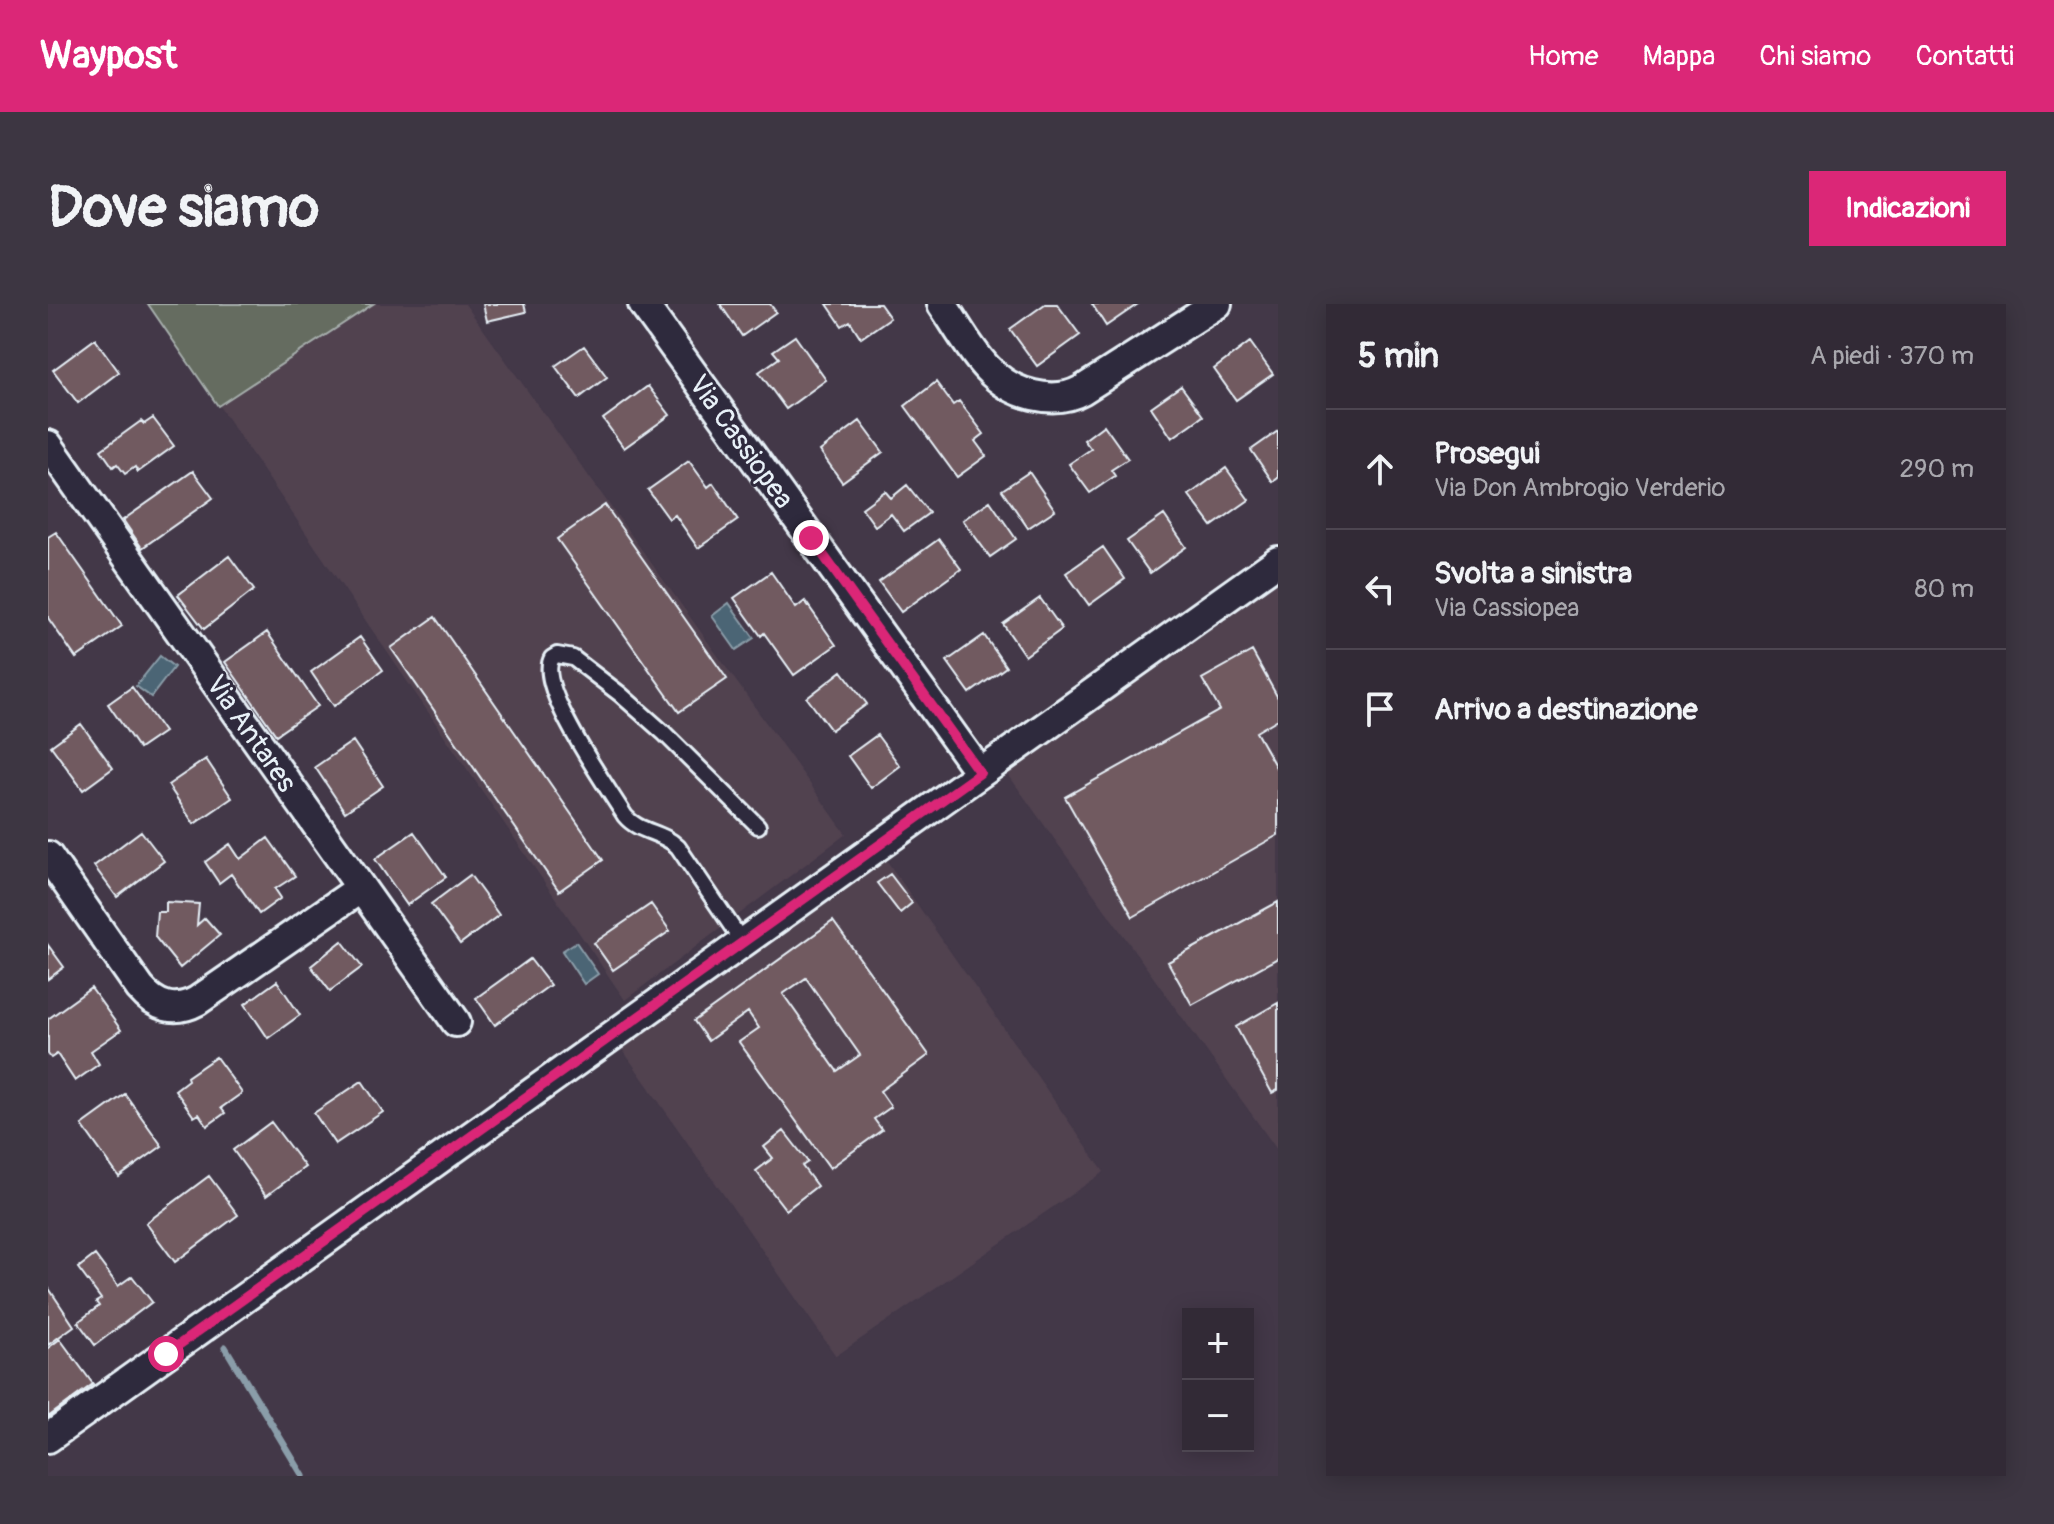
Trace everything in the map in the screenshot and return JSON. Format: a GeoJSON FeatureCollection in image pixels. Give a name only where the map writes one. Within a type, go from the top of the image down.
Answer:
{"type":"FeatureCollection","features":[{"type":"Feature","properties":{"kind":"street","name":"Via Cassiopea"},"geometry":{"type":"LineString","coordinates":[[643,304],[980,773]]}},
{"type":"Feature","properties":{"kind":"street"},"geometry":{"type":"LineString","coordinates":[[942,304],[984,366],[999,382],[1020,392],[1054,398],[1070,396],[1082,390],[1217,304]]}},
{"type":"Feature","properties":{"kind":"street","name":"Via Antares"},"geometry":{"type":"LineString","coordinates":[[48,445],[456,1022]]}},
{"type":"Feature","properties":{"kind":"street"},"geometry":{"type":"LineString","coordinates":[[48,1438],[1278,562]]}},
{"type":"Feature","properties":{"kind":"street"},"geometry":{"type":"LineString","coordinates":[[48,856],[140,988],[150,1000],[167,1007],[185,1007],[197,1001],[361,888]]}},
{"type":"Feature","properties":{"kind":"lane"},"geometry":{"type":"LineString","coordinates":[[743,943],[678,847],[663,835],[634,825],[625,816],[564,714],[547,672],[552,658],[557,655],[573,658],[620,694],[673,741],[758,826]]}},
{"type":"Feature","properties":{"kind":"shaded area"},"geometry":{"type":"Polygon","coordinates":[[[148,304],[373,304],[218,406],[148,304]]]}},
{"type":"Feature","properties":{"kind":"shaded area"},"geometry":{"type":"Polygon","coordinates":[[[373,304],[465,304],[846,834],[625,1000],[219,406],[373,304]]]}},
{"type":"Feature","properties":{"kind":"shaded area"},"geometry":{"type":"Polygon","coordinates":[[[1278,571],[1278,1151],[1002,766],[1278,571]]]}},
{"type":"Feature","properties":{"kind":"shaded area"},"geometry":{"type":"Polygon","coordinates":[[[882,854],[1104,1172],[836,1356],[620,1046],[882,854]]]}},
{"type":"Feature","properties":{"kind":"water"},"geometry":{"type":"Polygon","coordinates":[[[729,603],[754,638],[736,650],[712,616],[729,603]]]}},
{"type":"Feature","properties":{"kind":"water"},"geometry":{"type":"Polygon","coordinates":[[[160,656],[174,667],[151,697],[136,686],[160,656]]]}},
{"type":"Feature","properties":{"kind":"water"},"geometry":{"type":"Polygon","coordinates":[[[576,942],[598,974],[584,984],[562,951],[576,942]]]}},
{"type":"Feature","properties":{"kind":"building"},"geometry":{"type":"Polygon","coordinates":[[[483,304],[524,304],[526,312],[487,321],[483,304]]]}},
{"type":"Feature","properties":{"kind":"building"},"geometry":{"type":"Polygon","coordinates":[[[720,304],[770,304],[776,312],[742,336],[720,304]]]}},
{"type":"Feature","properties":{"kind":"building"},"geometry":{"type":"Polygon","coordinates":[[[827,304],[880,304],[890,318],[861,338],[850,321],[842,326],[827,304]]]}},
{"type":"Feature","properties":{"kind":"building"},"geometry":{"type":"Polygon","coordinates":[[[1045,304],[1057,304],[1080,335],[1037,366],[1010,329],[1045,304]]]}},
{"type":"Feature","properties":{"kind":"building"},"geometry":{"type":"Polygon","coordinates":[[[1092,304],[1138,304],[1106,326],[1092,304]]]}},
{"type":"Feature","properties":{"kind":"building"},"geometry":{"type":"Polygon","coordinates":[[[795,336],[826,380],[786,409],[759,372],[779,358],[773,351],[795,336]]]}},
{"type":"Feature","properties":{"kind":"building"},"geometry":{"type":"Polygon","coordinates":[[[95,339],[119,372],[78,403],[53,370],[95,339]]]}},
{"type":"Feature","properties":{"kind":"building"},"geometry":{"type":"Polygon","coordinates":[[[1250,342],[1273,374],[1236,400],[1214,369],[1250,342]]]}},
{"type":"Feature","properties":{"kind":"building"},"geometry":{"type":"Polygon","coordinates":[[[584,346],[607,377],[579,398],[555,366],[584,346]]]}},
{"type":"Feature","properties":{"kind":"building"},"geometry":{"type":"Polygon","coordinates":[[[936,382],[953,405],[959,401],[984,434],[975,441],[986,456],[957,477],[905,406],[936,382]]]}},
{"type":"Feature","properties":{"kind":"building"},"geometry":{"type":"Polygon","coordinates":[[[648,386],[670,415],[624,448],[603,419],[648,386]]]}},
{"type":"Feature","properties":{"kind":"building"},"geometry":{"type":"Polygon","coordinates":[[[1181,386],[1203,416],[1172,438],[1151,407],[1181,386]]]}},
{"type":"Feature","properties":{"kind":"building"},"geometry":{"type":"Polygon","coordinates":[[[153,418],[174,446],[138,472],[135,467],[125,474],[117,464],[113,467],[101,450],[141,421],[144,424],[153,418]]]}},
{"type":"Feature","properties":{"kind":"building"},"geometry":{"type":"Polygon","coordinates":[[[860,421],[883,452],[842,482],[820,451],[860,421]]]}},
{"type":"Feature","properties":{"kind":"building"},"geometry":{"type":"Polygon","coordinates":[[[1104,425],[1128,459],[1111,470],[1115,476],[1090,493],[1069,464],[1091,449],[1084,440],[1104,425]]]}},
{"type":"Feature","properties":{"kind":"building"},"geometry":{"type":"Polygon","coordinates":[[[1278,431],[1278,478],[1273,482],[1251,450],[1278,431]]]}},
{"type":"Feature","properties":{"kind":"building"},"geometry":{"type":"Polygon","coordinates":[[[689,461],[708,487],[713,483],[738,520],[698,548],[675,515],[669,519],[648,490],[689,461]]]}},
{"type":"Feature","properties":{"kind":"building"},"geometry":{"type":"Polygon","coordinates":[[[1226,468],[1249,500],[1212,526],[1189,495],[1226,468]]]}},
{"type":"Feature","properties":{"kind":"building"},"geometry":{"type":"Polygon","coordinates":[[[193,471],[213,498],[142,548],[123,520],[193,471]]]}},
{"type":"Feature","properties":{"kind":"building"},"geometry":{"type":"Polygon","coordinates":[[[1029,472],[1055,510],[1028,528],[1002,490],[1029,472]]]}},
{"type":"Feature","properties":{"kind":"building"},"geometry":{"type":"Polygon","coordinates":[[[907,485],[929,513],[904,531],[891,514],[875,526],[862,508],[885,491],[891,498],[907,485]]]}},
{"type":"Feature","properties":{"kind":"building"},"geometry":{"type":"Polygon","coordinates":[[[990,501],[1016,539],[990,557],[963,520],[990,501]]]}},
{"type":"Feature","properties":{"kind":"building"},"geometry":{"type":"Polygon","coordinates":[[[605,505],[727,679],[679,712],[557,539],[605,505]]]}},
{"type":"Feature","properties":{"kind":"building"},"geometry":{"type":"Polygon","coordinates":[[[1164,515],[1186,547],[1150,573],[1127,541],[1164,515]]]}},
{"type":"Feature","properties":{"kind":"building"},"geometry":{"type":"Polygon","coordinates":[[[56,532],[122,626],[76,658],[48,618],[48,537],[56,532]]]}},
{"type":"Feature","properties":{"kind":"building"},"geometry":{"type":"Polygon","coordinates":[[[939,539],[961,569],[901,612],[879,582],[939,539]]]}},
{"type":"Feature","properties":{"kind":"building"},"geometry":{"type":"Polygon","coordinates":[[[1103,547],[1125,579],[1089,605],[1066,573],[1103,547]]]}},
{"type":"Feature","properties":{"kind":"building"},"geometry":{"type":"Polygon","coordinates":[[[229,556],[254,590],[204,629],[178,595],[229,556]]]}},
{"type":"Feature","properties":{"kind":"building"},"geometry":{"type":"Polygon","coordinates":[[[771,572],[796,608],[805,601],[836,645],[794,675],[734,598],[771,572]]]}},
{"type":"Feature","properties":{"kind":"building"},"geometry":{"type":"Polygon","coordinates":[[[1040,598],[1062,629],[1025,656],[1003,624],[1040,598]]]}},
{"type":"Feature","properties":{"kind":"building"},"geometry":{"type":"Polygon","coordinates":[[[435,617],[603,860],[559,891],[391,648],[435,617]]]}},
{"type":"Feature","properties":{"kind":"building"},"geometry":{"type":"Polygon","coordinates":[[[267,632],[318,706],[276,735],[225,662],[267,632]]]}},
{"type":"Feature","properties":{"kind":"building"},"geometry":{"type":"Polygon","coordinates":[[[984,635],[1006,667],[970,693],[947,661],[984,635]]]}},
{"type":"Feature","properties":{"kind":"building"},"geometry":{"type":"Polygon","coordinates":[[[360,637],[383,670],[334,706],[311,672],[360,637]]]}},
{"type":"Feature","properties":{"kind":"building"},"geometry":{"type":"Polygon","coordinates":[[[1252,651],[1278,698],[1278,719],[1256,732],[1278,771],[1278,835],[1133,917],[1065,797],[1220,710],[1202,679],[1252,651]]]}},
{"type":"Feature","properties":{"kind":"building"},"geometry":{"type":"Polygon","coordinates":[[[842,671],[867,704],[831,730],[807,698],[842,671]]]}},
{"type":"Feature","properties":{"kind":"building"},"geometry":{"type":"Polygon","coordinates":[[[132,687],[164,732],[139,749],[108,704],[132,687]]]}},
{"type":"Feature","properties":{"kind":"building"},"geometry":{"type":"Polygon","coordinates":[[[81,724],[113,768],[83,790],[51,746],[81,724]]]}},
{"type":"Feature","properties":{"kind":"building"},"geometry":{"type":"Polygon","coordinates":[[[877,735],[900,766],[871,788],[848,756],[877,735]]]}},
{"type":"Feature","properties":{"kind":"building"},"geometry":{"type":"Polygon","coordinates":[[[353,741],[383,786],[345,812],[315,767],[353,741]]]}},
{"type":"Feature","properties":{"kind":"building"},"geometry":{"type":"Polygon","coordinates":[[[206,759],[232,798],[194,824],[168,785],[206,759]]]}},
{"type":"Feature","properties":{"kind":"building"},"geometry":{"type":"Polygon","coordinates":[[[141,831],[164,861],[117,897],[94,866],[141,831]]]}},
{"type":"Feature","properties":{"kind":"building"},"geometry":{"type":"Polygon","coordinates":[[[414,832],[446,877],[407,905],[375,859],[414,832]]]}},
{"type":"Feature","properties":{"kind":"building"},"geometry":{"type":"Polygon","coordinates":[[[268,838],[295,876],[275,889],[281,898],[259,914],[231,874],[219,883],[205,862],[230,844],[240,859],[268,838]]]}},
{"type":"Feature","properties":{"kind":"building"},"geometry":{"type":"Polygon","coordinates":[[[890,874],[912,903],[900,913],[877,883],[890,874]]]}},
{"type":"Feature","properties":{"kind":"building"},"geometry":{"type":"Polygon","coordinates":[[[470,875],[499,915],[460,944],[431,904],[470,875]]]}},
{"type":"Feature","properties":{"kind":"building"},"geometry":{"type":"Polygon","coordinates":[[[166,902],[199,904],[197,925],[205,918],[220,935],[180,968],[155,937],[157,912],[166,912],[166,902]]]}},
{"type":"Feature","properties":{"kind":"building"},"geometry":{"type":"Polygon","coordinates":[[[1278,902],[1278,958],[1192,1005],[1168,962],[1278,902]]]}},
{"type":"Feature","properties":{"kind":"building"},"geometry":{"type":"Polygon","coordinates":[[[651,904],[670,931],[613,970],[594,943],[651,904]]]}},
{"type":"Feature","properties":{"kind":"building"},"geometry":{"type":"Polygon","coordinates":[[[833,921],[929,1055],[880,1091],[891,1107],[874,1119],[882,1130],[830,1168],[739,1042],[759,1028],[748,1012],[708,1041],[694,1021],[833,921]],[[806,978],[783,994],[837,1071],[860,1055],[806,978]]]}},
{"type":"Feature","properties":{"kind":"building"},"geometry":{"type":"Polygon","coordinates":[[[342,941],[362,967],[330,991],[311,966],[342,941]]]}},
{"type":"Feature","properties":{"kind":"building"},"geometry":{"type":"Polygon","coordinates":[[[48,945],[64,967],[48,979],[48,945]]]}},
{"type":"Feature","properties":{"kind":"building"},"geometry":{"type":"Polygon","coordinates":[[[530,959],[550,985],[495,1025],[476,998],[530,959]]]}},
{"type":"Feature","properties":{"kind":"building"},"geometry":{"type":"Polygon","coordinates":[[[277,981],[300,1015],[268,1038],[245,1004],[277,981]]]}},
{"type":"Feature","properties":{"kind":"building"},"geometry":{"type":"Polygon","coordinates":[[[91,988],[121,1030],[91,1051],[99,1064],[75,1081],[57,1054],[51,1058],[48,1054],[48,1019],[91,988]]]}},
{"type":"Feature","properties":{"kind":"building"},"geometry":{"type":"Polygon","coordinates":[[[1278,1003],[1278,1090],[1272,1093],[1236,1027],[1278,1003]]]}},
{"type":"Feature","properties":{"kind":"building"},"geometry":{"type":"Polygon","coordinates":[[[216,1057],[242,1093],[221,1108],[225,1113],[207,1126],[199,1114],[194,1117],[175,1090],[188,1080],[187,1077],[216,1057]]]}},
{"type":"Feature","properties":{"kind":"building"},"geometry":{"type":"Polygon","coordinates":[[[362,1081],[383,1112],[335,1144],[314,1113],[362,1081]]]}},
{"type":"Feature","properties":{"kind":"building"},"geometry":{"type":"Polygon","coordinates":[[[125,1094],[162,1146],[119,1177],[82,1125],[125,1094]]]}},
{"type":"Feature","properties":{"kind":"building"},"geometry":{"type":"Polygon","coordinates":[[[271,1122],[305,1167],[266,1196],[233,1150],[271,1122]]]}},
{"type":"Feature","properties":{"kind":"building"},"geometry":{"type":"Polygon","coordinates":[[[784,1131],[808,1162],[802,1166],[817,1186],[786,1210],[756,1171],[773,1158],[764,1147],[784,1131]]]}},
{"type":"Feature","properties":{"kind":"building"},"geometry":{"type":"Polygon","coordinates":[[[209,1176],[238,1215],[175,1262],[146,1223],[209,1176]]]}},
{"type":"Feature","properties":{"kind":"building"},"geometry":{"type":"Polygon","coordinates":[[[95,1255],[118,1286],[132,1276],[152,1302],[95,1345],[78,1322],[99,1306],[96,1302],[101,1299],[78,1268],[95,1255]]]}},
{"type":"Feature","properties":{"kind":"building"},"geometry":{"type":"Polygon","coordinates":[[[48,1287],[74,1326],[48,1345],[48,1287]]]}},
{"type":"Feature","properties":{"kind":"building"},"geometry":{"type":"Polygon","coordinates":[[[60,1339],[93,1384],[48,1417],[48,1348],[60,1339]]]}},
{"type":"Feature","properties":{"kind":"waterway"},"geometry":{"type":"LineString","coordinates":[[225,1347],[303,1476]]}},
{"type":"Feature","properties":{"kind":"route"},"geometry":{"type":"LineString","coordinates":[[166,1354],[980,773],[811,538]]}}]}
